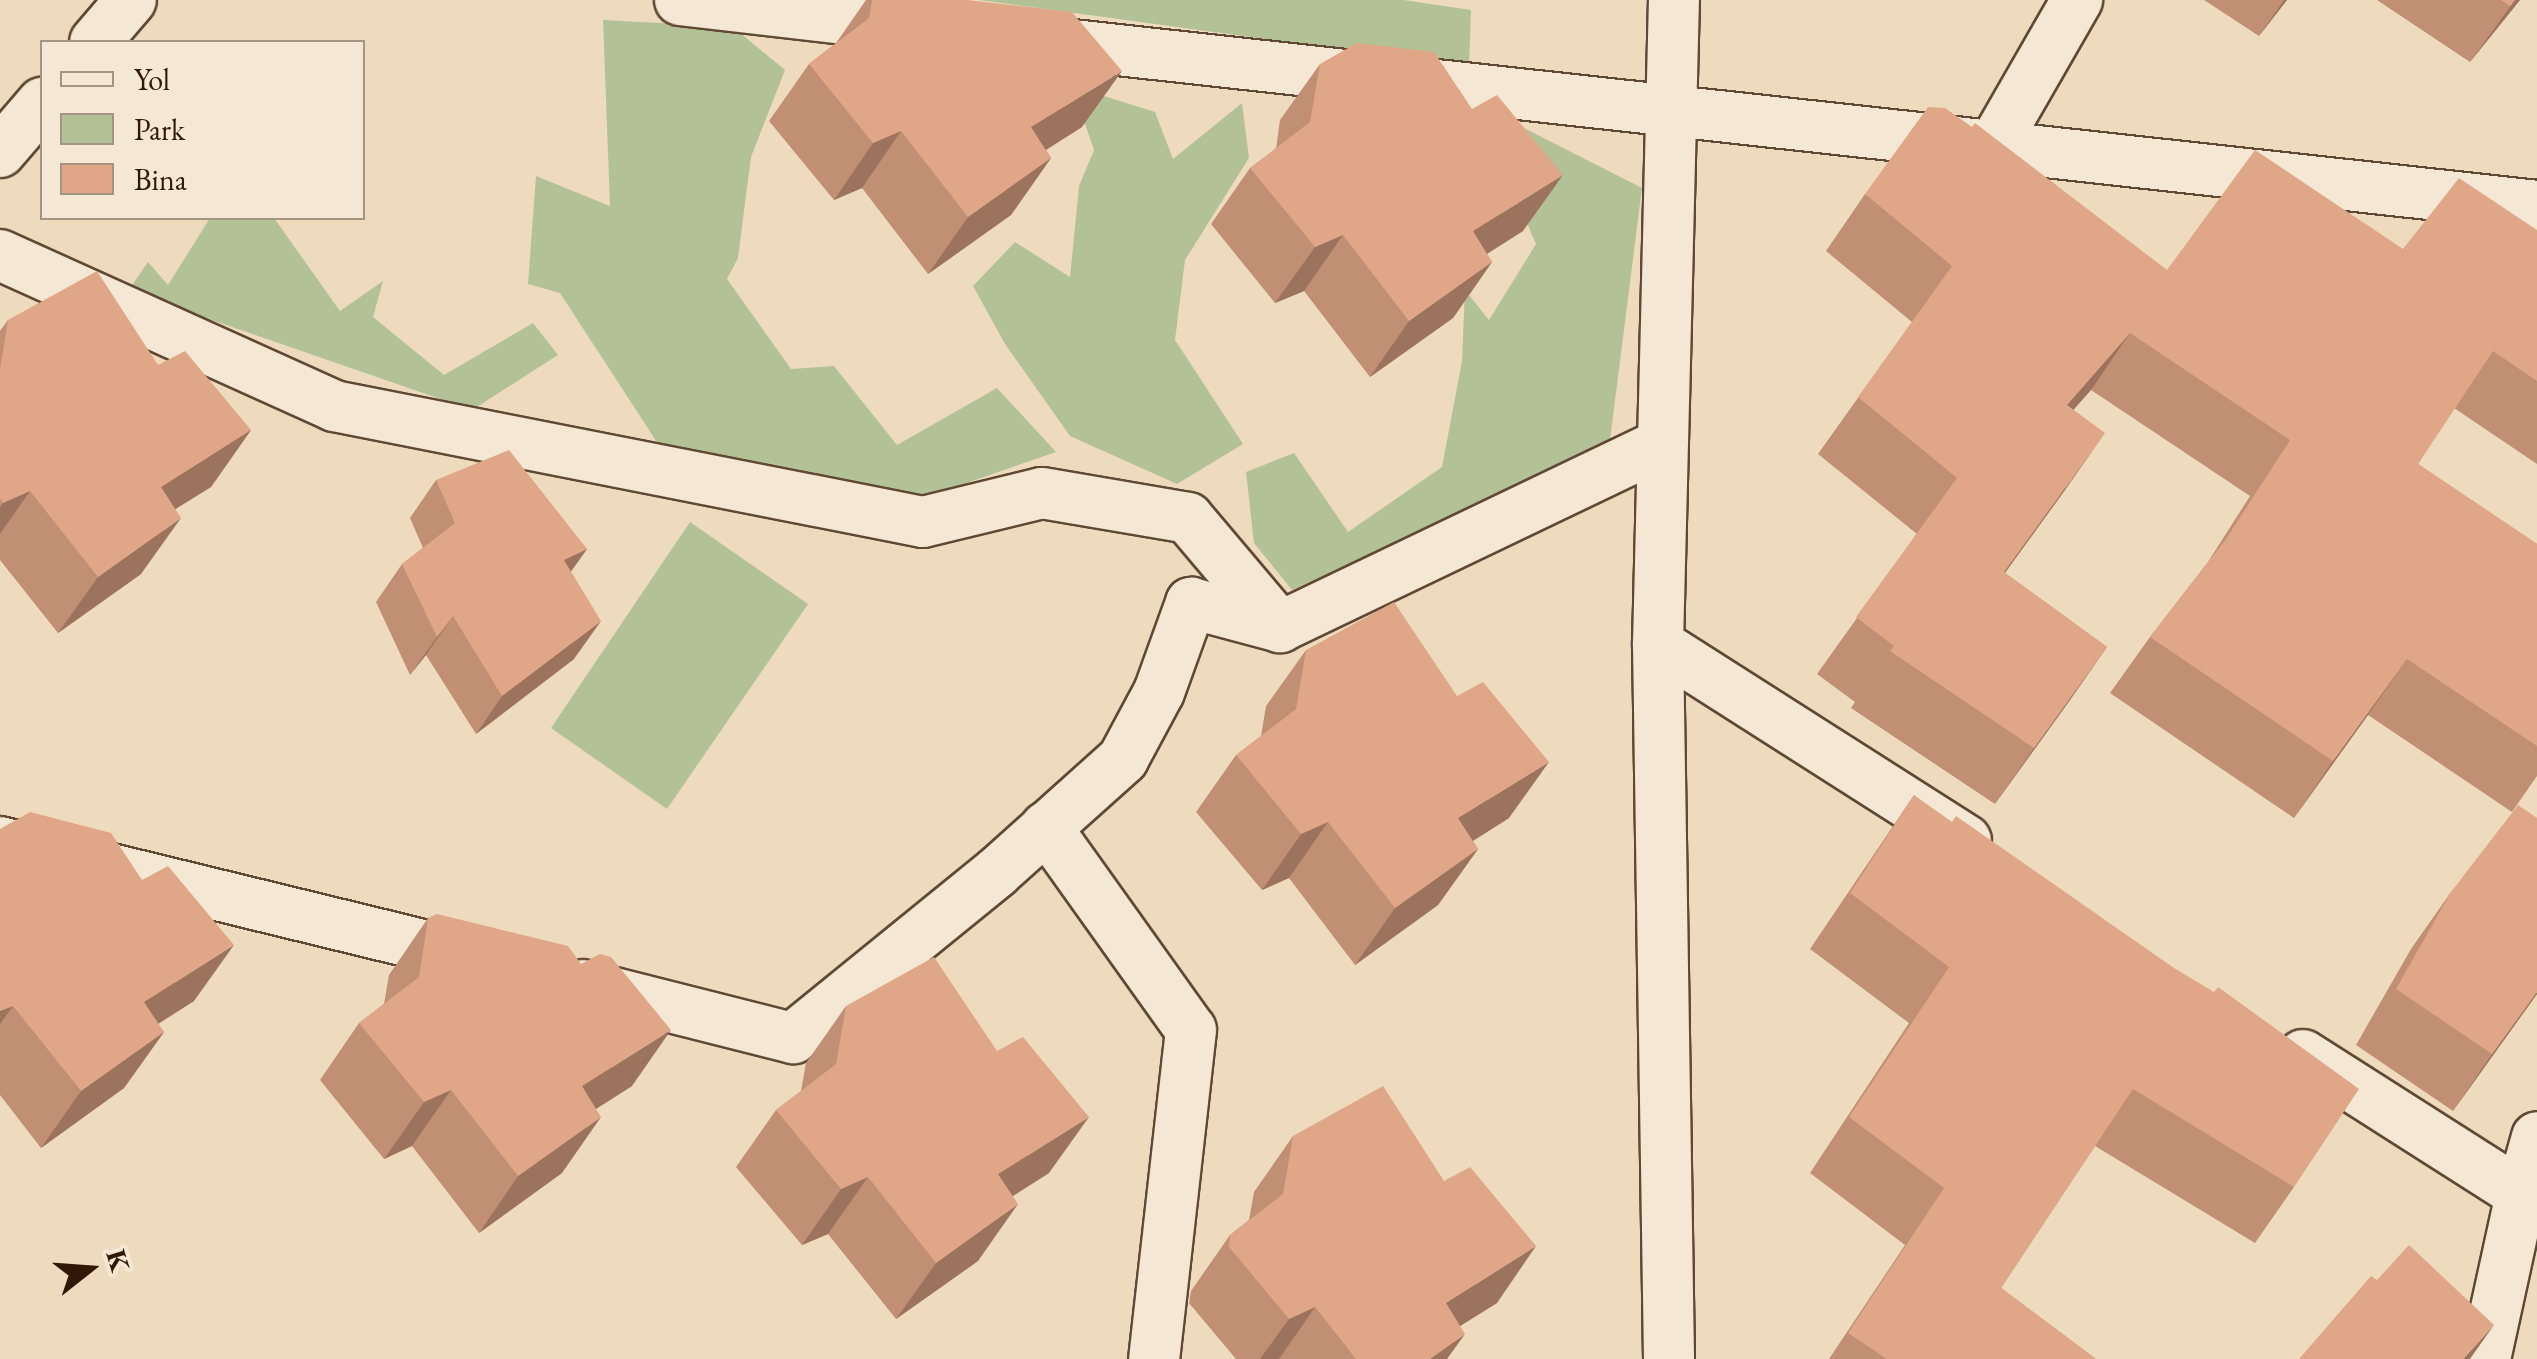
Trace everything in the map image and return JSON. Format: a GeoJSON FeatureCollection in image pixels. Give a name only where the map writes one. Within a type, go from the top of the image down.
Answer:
{"type":"FeatureCollection","features":[{"type":"Feature","properties":{"kind":"street"},"geometry":{"type":"LineString","coordinates":[[96,40],[131,0]]}},
{"type":"Feature","properties":{"kind":"street"},"geometry":{"type":"LineString","coordinates":[[680,0],[1669,114],[2537,206]]}},
{"type":"Feature","properties":{"kind":"street"},"geometry":{"type":"LineString","coordinates":[[1669,1359],[1658,644],[1674,0]]}},
{"type":"Feature","properties":{"kind":"street"},"geometry":{"type":"LineString","coordinates":[[1992,148],[2077,0]]}},
{"type":"Feature","properties":{"kind":"street"},"geometry":{"type":"LineString","coordinates":[[0,152],[40,105]]}},
{"type":"Feature","properties":{"kind":"street"},"geometry":{"type":"LineString","coordinates":[[0,255],[334,406],[923,522],[1042,493],[1188,518],[1280,627]]}},
{"type":"Feature","properties":{"kind":"street"},"geometry":{"type":"LineString","coordinates":[[0,842],[793,1038],[1123,759],[1159,692],[1191,603],[1280,627],[1662,444]]}},
{"type":"Feature","properties":{"kind":"street"},"geometry":{"type":"LineString","coordinates":[[1658,644],[2002,863]]}},
{"type":"Feature","properties":{"kind":"street"},"geometry":{"type":"LineString","coordinates":[[1046,828],[1191,1030],[1154,1359]]}},
{"type":"Feature","properties":{"kind":"street"},"geometry":{"type":"LineString","coordinates":[[2270,1034],[2521,1194]]}},
{"type":"Feature","properties":{"kind":"street"},"geometry":{"type":"LineString","coordinates":[[2485,1359],[2537,1137]]}},
{"type":"Feature","properties":{"kind":"green space"},"geometry":{"type":"Polygon","coordinates":[[[979,0],[1403,0],[1471,10],[1469,67],[979,0]]]}},
{"type":"Feature","properties":{"kind":"green space"},"geometry":{"type":"Polygon","coordinates":[[[603,20],[733,27],[785,70],[751,157],[738,258],[727,279],[791,369],[834,366],[897,445],[997,388],[1056,452],[926,497],[662,450],[560,293],[528,284],[536,176],[610,206],[603,20]]]}},
{"type":"Feature","properties":{"kind":"green space"},"geometry":{"type":"Polygon","coordinates":[[[1072,86],[1155,112],[1173,159],[1242,103],[1249,158],[1185,260],[1175,340],[1243,444],[1177,484],[1070,436],[1005,344],[973,286],[1015,242],[1070,277],[1079,186],[1094,150],[1072,86]]]}},
{"type":"Feature","properties":{"kind":"green space"},"geometry":{"type":"Polygon","coordinates":[[[1522,127],[1642,188],[1609,448],[1292,590],[1254,543],[1246,472],[1294,453],[1348,532],[1442,467],[1462,361],[1465,290],[1489,320],[1536,244],[1495,149],[1522,127]]]}},
{"type":"Feature","properties":{"kind":"green space"},"geometry":{"type":"Polygon","coordinates":[[[209,220],[275,220],[340,311],[383,281],[373,317],[444,375],[533,323],[558,355],[472,410],[128,291],[148,262],[168,285],[209,220]]]}},
{"type":"Feature","properties":{"kind":"green space"},"geometry":{"type":"Polygon","coordinates":[[[690,522],[808,604],[667,809],[551,728],[690,522]]]}},
{"type":"Feature","properties":{"kind":"building"},"geometry":{"type":"Polygon","coordinates":[[[872,0],[967,0],[1072,12],[1122,71],[1031,127],[1051,158],[968,217],[901,131],[873,143],[809,64],[869,18],[872,0]]]}},
{"type":"Feature","properties":{"kind":"building"},"geometry":{"type":"Polygon","coordinates":[[[1357,43],[1434,52],[1472,109],[1497,95],[1563,175],[1473,231],[1492,262],[1409,321],[1343,235],[1315,247],[1250,168],[1310,122],[1320,64],[1357,43]]]}},
{"type":"Feature","properties":{"kind":"building"},"geometry":{"type":"Polygon","coordinates":[[[1928,107],[1945,108],[1972,127],[1975,123],[2167,270],[2255,150],[2403,249],[2459,178],[2537,230],[2537,381],[2493,351],[2418,464],[2537,544],[2537,746],[2407,659],[2333,761],[2150,637],[2226,539],[2290,440],[2130,333],[2067,405],[2105,433],[2004,572],[2107,647],[2034,748],[1890,651],[1894,646],[1856,617],[1957,478],[1858,397],[1952,266],[1865,194],[1928,107]]]}},
{"type":"Feature","properties":{"kind":"building"},"geometry":{"type":"Polygon","coordinates":[[[97,271],[158,365],[185,351],[251,430],[161,487],[181,518],[98,577],[30,491],[3,503],[0,499],[0,369],[8,320],[97,271]]]}},
{"type":"Feature","properties":{"kind":"building"},"geometry":{"type":"Polygon","coordinates":[[[509,450],[587,549],[564,560],[601,621],[502,696],[453,616],[437,637],[402,564],[455,523],[436,480],[509,450]]]}},
{"type":"Feature","properties":{"kind":"building"},"geometry":{"type":"Polygon","coordinates":[[[1394,602],[1457,696],[1483,682],[1549,762],[1458,818],[1478,849],[1395,908],[1328,822],[1301,834],[1236,755],[1296,709],[1306,650],[1394,602]]]}},
{"type":"Feature","properties":{"kind":"building"},"geometry":{"type":"Polygon","coordinates":[[[1914,795],[1952,822],[1956,816],[2174,968],[2214,992],[2218,987],[2359,1089],[2294,1187],[2133,1089],[2001,1288],[2096,1359],[1887,1359],[1848,1333],[1944,1188],[1849,1117],[1949,967],[1850,893],[1914,795]]]}},
{"type":"Feature","properties":{"kind":"building"},"geometry":{"type":"Polygon","coordinates":[[[2518,805],[2537,818],[2537,992],[2492,1054],[2396,989],[2451,892],[2518,805]]]}},
{"type":"Feature","properties":{"kind":"building"},"geometry":{"type":"Polygon","coordinates":[[[30,812],[111,833],[142,880],[168,866],[234,945],[144,1002],[164,1032],[81,1091],[13,1006],[0,1011],[0,829],[30,812]]]}},
{"type":"Feature","properties":{"kind":"building"},"geometry":{"type":"Polygon","coordinates":[[[437,914],[568,946],[581,964],[600,954],[611,957],[671,1030],[582,1086],[601,1117],[518,1176],[451,1090],[424,1102],[359,1023],[419,977],[428,918],[437,914]]]}},
{"type":"Feature","properties":{"kind":"building"},"geometry":{"type":"Polygon","coordinates":[[[934,957],[997,1051],[1023,1037],[1089,1117],[998,1174],[1018,1204],[936,1263],[868,1177],[841,1189],[776,1110],[836,1064],[846,1006],[934,957]]]}},
{"type":"Feature","properties":{"kind":"building"},"geometry":{"type":"Polygon","coordinates":[[[1383,1086],[1444,1181],[1470,1167],[1536,1246],[1446,1303],[1465,1334],[1430,1359],[1356,1359],[1315,1307],[1289,1319],[1229,1247],[1230,1235],[1283,1194],[1293,1136],[1383,1086]]]}},
{"type":"Feature","properties":{"kind":"building"},"geometry":{"type":"Polygon","coordinates":[[[2409,1245],[2494,1325],[2463,1359],[2299,1359],[2371,1276],[2377,1280],[2409,1245]]]}}]}
